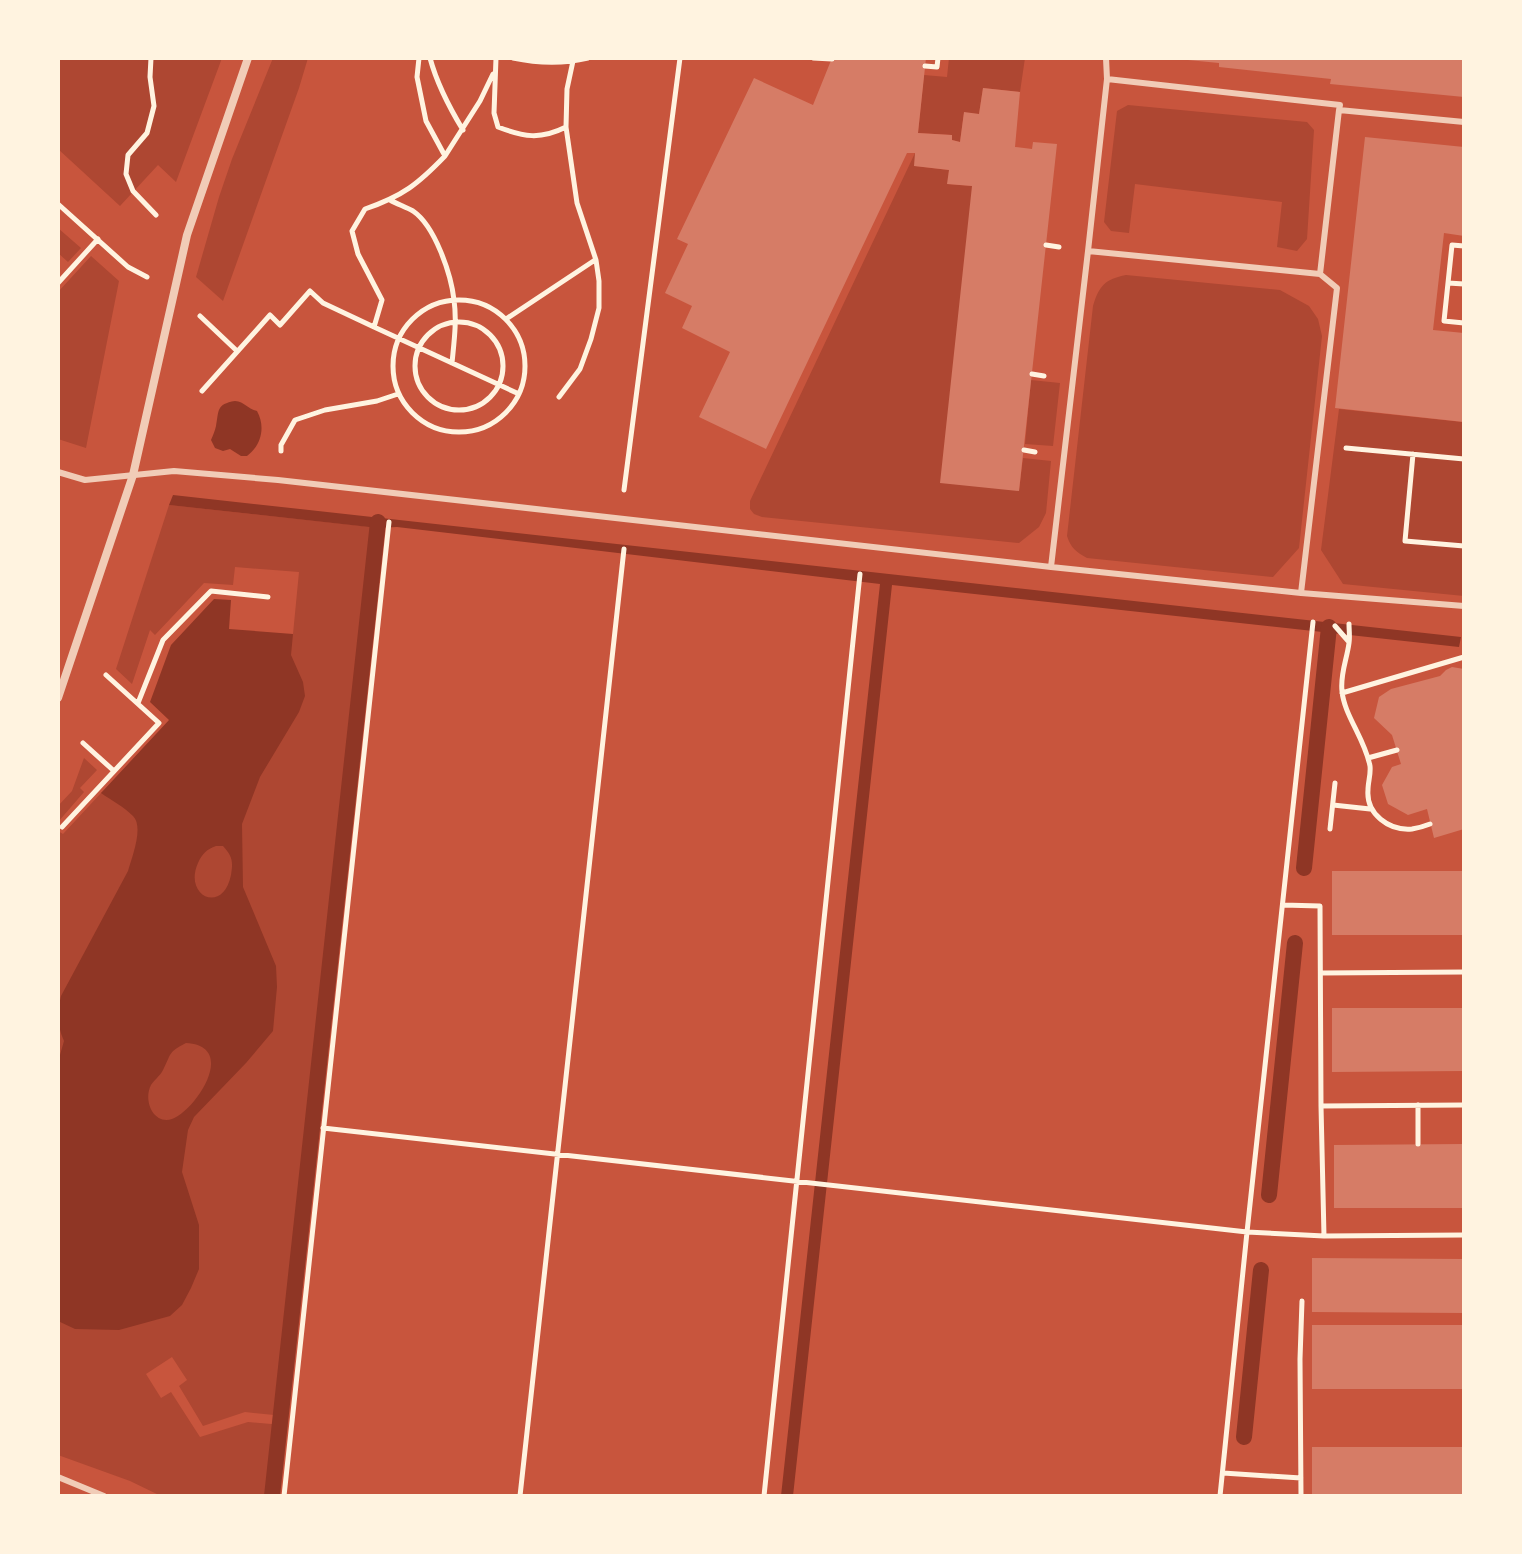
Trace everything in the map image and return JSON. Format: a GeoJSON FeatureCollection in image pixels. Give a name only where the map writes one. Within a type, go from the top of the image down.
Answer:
{"type":"FeatureCollection","features":[{"type":"Feature","properties":{"kind":"street"},"geometry":{"type":"LineString","coordinates":[[58,698],[133,475],[187,235],[248,58]]}},
{"type":"Feature","properties":{"kind":"lane"},"geometry":{"type":"LineString","coordinates":[[1051,567],[1107,79],[1106,58]]}},
{"type":"Feature","properties":{"kind":"lane"},"geometry":{"type":"LineString","coordinates":[[1107,79],[1340,105],[1320,274]]}},
{"type":"Feature","properties":{"kind":"lane"},"geometry":{"type":"LineString","coordinates":[[1339,110],[1464,122]]}},
{"type":"Feature","properties":{"kind":"lane"},"geometry":{"type":"LineString","coordinates":[[1088,251],[1320,274],[1337,288],[1301,593]]}},
{"type":"Feature","properties":{"kind":"lane"},"geometry":{"type":"LineString","coordinates":[[58,472],[85,480],[174,471],[278,480],[1051,567],[1464,606]]}},
{"type":"Feature","properties":{"kind":"lane"},"geometry":{"type":"LineString","coordinates":[[58,1477],[104,1496]]}},
{"type":"Feature","properties":{"kind":"path"},"geometry":{"type":"LineString","coordinates":[[151,58],[154,106],[147,133],[128,155],[126,174],[133,191],[156,215]]}},
{"type":"Feature","properties":{"kind":"path"},"geometry":{"type":"LineString","coordinates":[[419,58],[417,77],[426,121],[445,156]]}},
{"type":"Feature","properties":{"kind":"path"},"geometry":{"type":"LineString","coordinates":[[430,58],[448,104],[463,130]]}},
{"type":"Feature","properties":{"kind":"path"},"geometry":{"type":"LineString","coordinates":[[496,58],[494,113],[498,127],[521,136],[549,135],[566,127]]}},
{"type":"Feature","properties":{"kind":"path"},"geometry":{"type":"LineString","coordinates":[[513,58],[532,62],[588,58]]}},
{"type":"Feature","properties":{"kind":"path"},"geometry":{"type":"LineString","coordinates":[[520,1496],[623,519],[680,58]]}},
{"type":"Feature","properties":{"kind":"path"},"geometry":{"type":"LineString","coordinates":[[813,58],[832,59]]}},
{"type":"Feature","properties":{"kind":"path"},"geometry":{"type":"LineString","coordinates":[[925,66],[937,67],[938,58]]}},
{"type":"Feature","properties":{"kind":"path"},"geometry":{"type":"LineString","coordinates":[[559,397],[580,369],[599,308],[596,260],[577,203],[566,127],[567,89],[573,61]]}},
{"type":"Feature","properties":{"kind":"path"},"geometry":{"type":"LineString","coordinates":[[374,327],[382,300],[358,254],[352,231],[365,209],[390,200],[420,182],[445,156],[480,101],[495,70]]}},
{"type":"Feature","properties":{"kind":"path"},"geometry":{"type":"LineString","coordinates":[[390,200],[415,212],[434,235],[454,300],[452,363]]}},
{"type":"Feature","properties":{"kind":"path"},"geometry":{"type":"LineString","coordinates":[[58,283],[98,239]]}},
{"type":"Feature","properties":{"kind":"path"},"geometry":{"type":"LineString","coordinates":[[1464,246],[1452,245],[1444,321],[1464,323]]}},
{"type":"Feature","properties":{"kind":"path"},"geometry":{"type":"LineString","coordinates":[[506,319],[596,260]]}},
{"type":"Feature","properties":{"kind":"path"},"geometry":{"type":"LineString","coordinates":[[1448,283],[1464,284]]}},
{"type":"Feature","properties":{"kind":"path"},"geometry":{"type":"LineString","coordinates":[[202,391],[270,315],[280,325],[310,291],[323,303],[519,394]]}},
{"type":"Feature","properties":{"kind":"path"},"geometry":{"type":"LineString","coordinates":[[454,300],[479,302],[506,319],[516,332],[525,362],[524,379],[511,407],[485,427],[454,433],[438,430],[411,413],[398,394],[392,370],[398,339],[417,314],[432,305],[454,300]]}},
{"type":"Feature","properties":{"kind":"path"},"geometry":{"type":"LineString","coordinates":[[455,323],[481,328],[496,343],[502,364],[493,393],[466,410],[435,404],[421,389],[415,369],[418,348],[432,331],[455,323]]}},
{"type":"Feature","properties":{"kind":"path"},"geometry":{"type":"LineString","coordinates":[[278,480],[281,445],[295,420],[398,394]]}},
{"type":"Feature","properties":{"kind":"path"},"geometry":{"type":"LineString","coordinates":[[1318,445],[1464,459]]}},
{"type":"Feature","properties":{"kind":"path"},"geometry":{"type":"LineString","coordinates":[[1413,454],[1405,541],[1464,546]]}},
{"type":"Feature","properties":{"kind":"path"},"geometry":{"type":"LineString","coordinates":[[284,1496],[392,493]]}},
{"type":"Feature","properties":{"kind":"path"},"geometry":{"type":"LineString","coordinates":[[764,1496],[863,546]]}},
{"type":"Feature","properties":{"kind":"path"},"geometry":{"type":"LineString","coordinates":[[138,703],[163,640],[211,591],[268,597]]}},
{"type":"Feature","properties":{"kind":"path"},"geometry":{"type":"LineString","coordinates":[[1220,1496],[1316,594]]}},
{"type":"Feature","properties":{"kind":"path"},"geometry":{"type":"LineString","coordinates":[[1349,642],[1343,667],[1342,693],[1364,742],[1371,769],[1367,792],[1370,809],[1395,828],[1411,829],[1430,824]]}},
{"type":"Feature","properties":{"kind":"path"},"geometry":{"type":"LineString","coordinates":[[1342,693],[1464,657]]}},
{"type":"Feature","properties":{"kind":"path"},"geometry":{"type":"LineString","coordinates":[[62,827],[159,723],[106,675]]}},
{"type":"Feature","properties":{"kind":"path"},"geometry":{"type":"LineString","coordinates":[[83,743],[114,771]]}},
{"type":"Feature","properties":{"kind":"path"},"geometry":{"type":"LineString","coordinates":[[1368,758],[1397,750]]}},
{"type":"Feature","properties":{"kind":"path"},"geometry":{"type":"LineString","coordinates":[[1330,829],[1335,783]]}},
{"type":"Feature","properties":{"kind":"path"},"geometry":{"type":"LineString","coordinates":[[1333,805],[1370,809]]}},
{"type":"Feature","properties":{"kind":"path"},"geometry":{"type":"LineString","coordinates":[[1283,905],[1320,906],[1324,1236]]}},
{"type":"Feature","properties":{"kind":"path"},"geometry":{"type":"LineString","coordinates":[[1321,973],[1464,972]]}},
{"type":"Feature","properties":{"kind":"path"},"geometry":{"type":"LineString","coordinates":[[1418,1105],[1418,1144]]}},
{"type":"Feature","properties":{"kind":"path"},"geometry":{"type":"LineString","coordinates":[[1321,1106],[1464,1105]]}},
{"type":"Feature","properties":{"kind":"path"},"geometry":{"type":"LineString","coordinates":[[323,1128],[1247,1232],[1324,1236],[1464,1235]]}},
{"type":"Feature","properties":{"kind":"path"},"geometry":{"type":"LineString","coordinates":[[1301,1496],[1302,1301]]}},
{"type":"Feature","properties":{"kind":"path"},"geometry":{"type":"LineString","coordinates":[[1223,1473],[1301,1478]]}},
{"type":"Feature","properties":{"kind":"shaded area"},"geometry":{"type":"Polygon","coordinates":[[[58,58],[222,58],[176,182],[158,165],[120,206],[58,149],[58,58]]]}},
{"type":"Feature","properties":{"kind":"shaded area"},"geometry":{"type":"Polygon","coordinates":[[[273,58],[308,58],[223,301],[196,277],[232,159],[273,58]]]}},
{"type":"Feature","properties":{"kind":"shaded area"},"geometry":{"type":"Polygon","coordinates":[[[949,58],[1025,58],[1020,92],[983,88],[979,114],[964,113],[960,142],[952,140],[952,135],[918,133],[924,75],[947,77],[949,58]]]}},
{"type":"Feature","properties":{"kind":"shaded area"},"geometry":{"type":"Polygon","coordinates":[[[1128,105],[1307,122],[1314,130],[1307,239],[1297,251],[1277,247],[1282,202],[1135,184],[1129,233],[1111,231],[1104,222],[1117,111],[1128,105]]]}},
{"type":"Feature","properties":{"kind":"shaded area"},"geometry":{"type":"Polygon","coordinates":[[[915,153],[915,166],[949,170],[948,184],[972,186],[1019,491],[1023,458],[1051,461],[1046,513],[1039,527],[1019,543],[762,517],[750,509],[750,501],[915,153]]]}},
{"type":"Feature","properties":{"kind":"shaded area"},"geometry":{"type":"Polygon","coordinates":[[[58,228],[81,248],[68,262],[58,253],[58,228]]]}},
{"type":"Feature","properties":{"kind":"shaded area"},"geometry":{"type":"Polygon","coordinates":[[[91,256],[119,281],[86,448],[58,439],[58,292],[91,256]]]}},
{"type":"Feature","properties":{"kind":"shaded area"},"geometry":{"type":"Polygon","coordinates":[[[1126,275],[1280,290],[1309,306],[1318,319],[1322,336],[1299,548],[1273,577],[1087,558],[1070,544],[1067,536],[1093,306],[1104,284],[1126,275]]]}},
{"type":"Feature","properties":{"kind":"shaded area"},"geometry":{"type":"Polygon","coordinates":[[[1031,380],[1060,383],[1053,446],[1025,444],[1031,380]]]}},
{"type":"Feature","properties":{"kind":"shaded area"},"geometry":{"type":"Polygon","coordinates":[[[235,401],[257,411],[260,417],[259,442],[247,456],[230,449],[223,451],[215,448],[211,440],[220,409],[224,404],[235,401]]]}},
{"type":"Feature","properties":{"kind":"shaded area"},"geometry":{"type":"Polygon","coordinates":[[[1339,409],[1462,422],[1464,596],[1343,584],[1321,550],[1339,409]]]}},
{"type":"Feature","properties":{"kind":"shaded area"},"geometry":{"type":"Polygon","coordinates":[[[173,495],[1461,637],[1459,647],[892,585],[793,1496],[781,1496],[880,584],[397,527],[378,528],[169,505],[173,495]]]}},
{"type":"Feature","properties":{"kind":"shaded area"},"geometry":{"type":"Polygon","coordinates":[[[169,505],[380,528],[284,1416],[245,1412],[203,1426],[179,1386],[187,1380],[172,1357],[146,1374],[161,1398],[171,1392],[200,1437],[248,1422],[283,1425],[275,1496],[161,1496],[130,1481],[58,1455],[58,831],[63,834],[101,793],[293,634],[299,572],[235,567],[233,585],[204,583],[155,635],[150,630],[132,684],[116,669],[169,505]]]}},
{"type":"Feature","properties":{"kind":"shaded area"},"geometry":{"type":"Polygon","coordinates":[[[214,599],[231,600],[229,629],[293,634],[291,655],[303,682],[305,696],[299,712],[260,777],[242,824],[243,887],[276,966],[273,1031],[194,1117],[188,1130],[182,1172],[199,1225],[199,1269],[182,1305],[170,1316],[119,1330],[75,1329],[58,1321],[58,1062],[64,1041],[59,1008],[61,996],[128,871],[137,835],[136,821],[101,793],[169,720],[150,702],[171,645],[214,599]],[[216,846],[203,854],[195,875],[200,892],[213,897],[220,895],[227,887],[232,867],[223,846],[216,846]],[[186,1043],[171,1054],[149,1091],[151,1110],[165,1120],[181,1114],[208,1079],[211,1066],[209,1055],[202,1047],[186,1043]]]}},
{"type":"Feature","properties":{"kind":"shaded area"},"geometry":{"type":"Polygon","coordinates":[[[84,758],[97,770],[80,788],[84,792],[58,822],[58,806],[72,791],[84,758]]]}},
{"type":"Feature","properties":{"kind":"building"},"geometry":{"type":"Polygon","coordinates":[[[832,58],[926,58],[918,133],[952,135],[952,140],[960,142],[964,112],[979,114],[983,88],[1020,92],[1015,147],[1032,149],[1033,142],[1057,144],[1019,491],[940,483],[972,186],[947,184],[949,170],[914,166],[915,153],[907,153],[766,449],[699,417],[730,352],[682,328],[692,306],[665,293],[688,244],[677,239],[754,78],[813,105],[832,58]]]}},
{"type":"Feature","properties":{"kind":"building"},"geometry":{"type":"Polygon","coordinates":[[[1188,58],[1464,58],[1464,97],[1330,84],[1331,79],[1219,67],[1219,63],[1188,58]]]}},
{"type":"Feature","properties":{"kind":"building"},"geometry":{"type":"Polygon","coordinates":[[[1365,137],[1464,147],[1464,236],[1444,233],[1433,330],[1464,333],[1464,422],[1335,408],[1365,137]]]}},
{"type":"Feature","properties":{"kind":"building"},"geometry":{"type":"Polygon","coordinates":[[[1452,667],[1464,669],[1464,829],[1434,838],[1427,809],[1408,815],[1388,804],[1382,785],[1392,767],[1401,764],[1392,735],[1374,718],[1379,697],[1391,689],[1440,676],[1452,667]]]}},
{"type":"Feature","properties":{"kind":"building"},"geometry":{"type":"Polygon","coordinates":[[[1332,871],[1464,871],[1464,935],[1332,935],[1332,871]]]}},
{"type":"Feature","properties":{"kind":"building"},"geometry":{"type":"Polygon","coordinates":[[[1332,1008],[1464,1008],[1464,1071],[1332,1072],[1332,1008]]]}},
{"type":"Feature","properties":{"kind":"building"},"geometry":{"type":"Polygon","coordinates":[[[1464,1144],[1464,1208],[1334,1208],[1334,1145],[1464,1144]]]}},
{"type":"Feature","properties":{"kind":"building"},"geometry":{"type":"Polygon","coordinates":[[[1312,1258],[1464,1259],[1464,1313],[1312,1312],[1312,1258]]]}},
{"type":"Feature","properties":{"kind":"building"},"geometry":{"type":"Polygon","coordinates":[[[1312,1325],[1464,1325],[1464,1389],[1312,1389],[1312,1325]]]}},
{"type":"Feature","properties":{"kind":"building"},"geometry":{"type":"Polygon","coordinates":[[[1312,1447],[1464,1447],[1464,1496],[1312,1496],[1312,1447]]]}},
{"type":"Feature","properties":{"kind":"waterway"},"geometry":{"type":"LineString","coordinates":[[272,1496],[378,522]]}},
{"type":"Feature","properties":{"kind":"waterway"},"geometry":{"type":"LineString","coordinates":[[1304,868],[1329,627]]}},
{"type":"Feature","properties":{"kind":"waterway"},"geometry":{"type":"LineString","coordinates":[[1269,1195],[1295,943]]}},
{"type":"Feature","properties":{"kind":"waterway"},"geometry":{"type":"LineString","coordinates":[[1244,1437],[1261,1270]]}}]}
